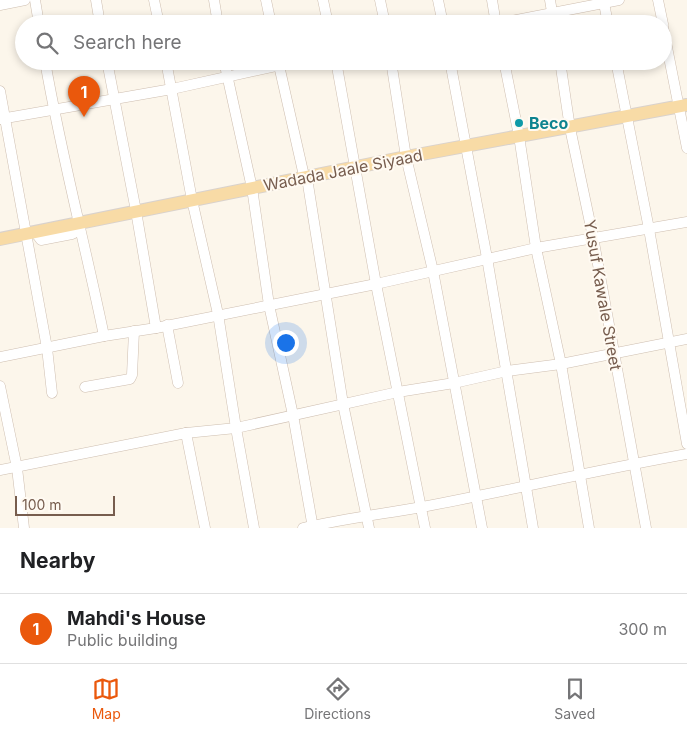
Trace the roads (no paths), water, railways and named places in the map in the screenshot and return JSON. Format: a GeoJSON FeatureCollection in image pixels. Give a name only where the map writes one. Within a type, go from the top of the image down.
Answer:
{"type":"FeatureCollection","features":[{"type":"Feature","properties":{"kind":"main road","name":"Wadada Jaale Siyaad"},"geometry":{"type":"LineString","coordinates":[[0,239],[406,157],[683,106]]}},
{"type":"Feature","properties":{"kind":"street"},"geometry":{"type":"LineString","coordinates":[[0,5],[24,0]]}},
{"type":"Feature","properties":{"kind":"street"},"geometry":{"type":"LineString","coordinates":[[35,0],[38,15]]}},
{"type":"Feature","properties":{"kind":"street"},"geometry":{"type":"LineString","coordinates":[[96,0],[98,15]]}},
{"type":"Feature","properties":{"kind":"street"},"geometry":{"type":"LineString","coordinates":[[154,0],[156,15]]}},
{"type":"Feature","properties":{"kind":"street"},"geometry":{"type":"LineString","coordinates":[[214,0],[216,15]]}},
{"type":"Feature","properties":{"kind":"street"},"geometry":{"type":"LineString","coordinates":[[266,0],[269,15]]}},
{"type":"Feature","properties":{"kind":"street"},"geometry":{"type":"LineString","coordinates":[[323,0],[326,15]]}},
{"type":"Feature","properties":{"kind":"street"},"geometry":{"type":"LineString","coordinates":[[380,0],[383,15]]}},
{"type":"Feature","properties":{"kind":"street"},"geometry":{"type":"LineString","coordinates":[[438,0],[441,15]]}},
{"type":"Feature","properties":{"kind":"street"},"geometry":{"type":"LineString","coordinates":[[492,0],[494,15]]}},
{"type":"Feature","properties":{"kind":"street"},"geometry":{"type":"LineString","coordinates":[[550,0],[553,15]]}},
{"type":"Feature","properties":{"kind":"street"},"geometry":{"type":"LineString","coordinates":[[539,15],[619,0]]}},
{"type":"Feature","properties":{"kind":"street"},"geometry":{"type":"LineString","coordinates":[[658,0],[661,15]]}},
{"type":"Feature","properties":{"kind":"street"},"geometry":{"type":"LineString","coordinates":[[604,3],[606,15]]}},
{"type":"Feature","properties":{"kind":"street"},"geometry":{"type":"LineString","coordinates":[[672,61],[683,106],[687,148]]}},
{"type":"Feature","properties":{"kind":"street"},"geometry":{"type":"LineString","coordinates":[[47,70],[77,223],[104,336]]}},
{"type":"Feature","properties":{"kind":"street"},"geometry":{"type":"LineString","coordinates":[[109,70],[156,328]]}},
{"type":"Feature","properties":{"kind":"street"},"geometry":{"type":"LineString","coordinates":[[168,70],[192,200],[218,314],[254,528]]}},
{"type":"Feature","properties":{"kind":"street"},"geometry":{"type":"LineString","coordinates":[[226,70],[252,188],[269,304],[293,415],[309,527],[526,487],[580,474],[687,454]]}},
{"type":"Feature","properties":{"kind":"street"},"geometry":{"type":"LineString","coordinates":[[2,119],[53,108],[114,100],[172,89],[227,78],[254,70]]}},
{"type":"Feature","properties":{"kind":"street"},"geometry":{"type":"LineString","coordinates":[[280,70],[304,176],[307,178],[343,404],[369,528]]}},
{"type":"Feature","properties":{"kind":"street"},"geometry":{"type":"LineString","coordinates":[[338,70],[376,284],[426,528]]}},
{"type":"Feature","properties":{"kind":"street"},"geometry":{"type":"LineString","coordinates":[[392,70],[406,157],[433,271],[482,528]]}},
{"type":"Feature","properties":{"kind":"street"},"geometry":{"type":"LineString","coordinates":[[452,70],[487,258],[534,528]]}},
{"type":"Feature","properties":{"kind":"street"},"geometry":{"type":"LineString","coordinates":[[506,70],[519,136],[536,248],[561,364],[589,528]]}},
{"type":"Feature","properties":{"kind":"street","name":"Yusuf Kawale Street"},"geometry":{"type":"LineString","coordinates":[[561,70],[570,128],[593,237],[646,528]]}},
{"type":"Feature","properties":{"kind":"street"},"geometry":{"type":"LineString","coordinates":[[618,70],[649,229],[687,444]]}},
{"type":"Feature","properties":{"kind":"street"},"geometry":{"type":"LineString","coordinates":[[0,91],[2,119],[30,233],[52,393]]}},
{"type":"Feature","properties":{"kind":"street"},"geometry":{"type":"LineString","coordinates":[[0,357],[376,284],[536,248],[687,222]]}},
{"type":"Feature","properties":{"kind":"street"},"geometry":{"type":"LineString","coordinates":[[166,325],[178,383]]}},
{"type":"Feature","properties":{"kind":"street"},"geometry":{"type":"LineString","coordinates":[[85,387],[130,379],[132,375],[134,331]]}},
{"type":"Feature","properties":{"kind":"street"},"geometry":{"type":"LineString","coordinates":[[0,470],[186,434],[236,428],[398,392],[454,383],[507,371],[561,364],[687,339]]}},
{"type":"Feature","properties":{"kind":"street"},"geometry":{"type":"LineString","coordinates":[[0,386],[17,468],[24,528]]}},
{"type":"Feature","properties":{"kind":"street"},"geometry":{"type":"LineString","coordinates":[[186,434],[205,528]]}},
{"type":"Feature","properties":{"kind":"place","name":"Mahdi's House"},"geometry":{"type":"Point","coordinates":[84,117]}},
{"type":"Feature","properties":{"kind":"place","name":"Beco"},"geometry":{"type":"Point","coordinates":[519,123]}}]}
